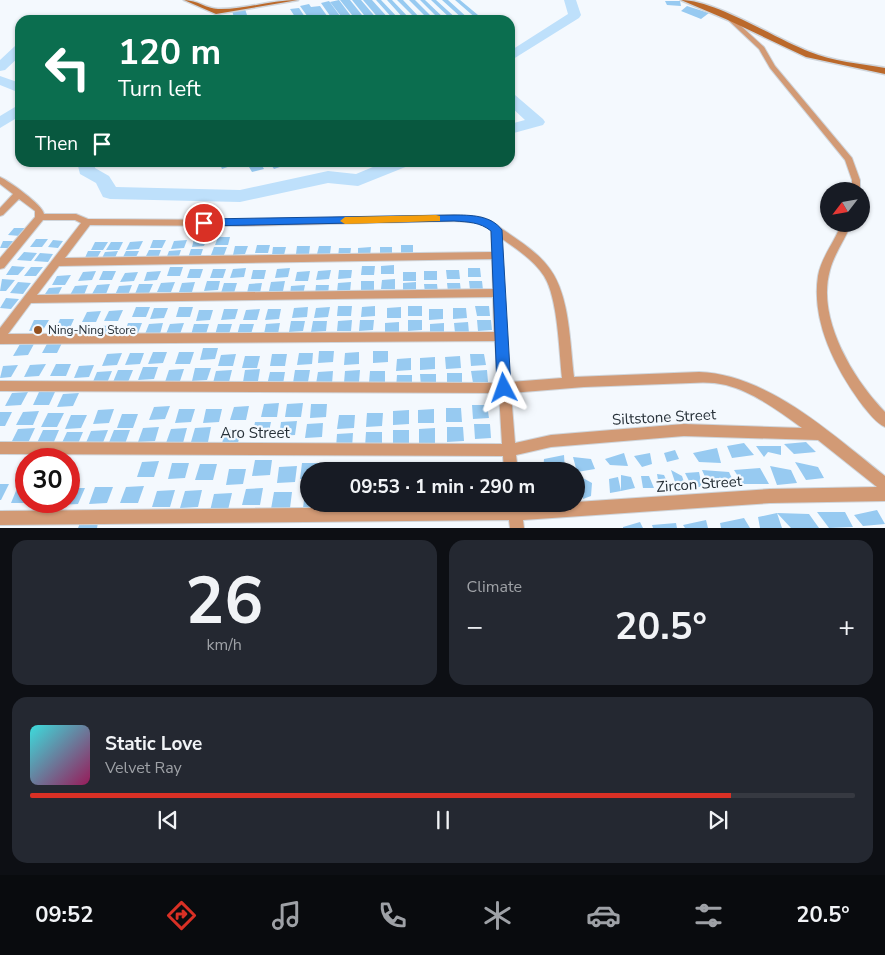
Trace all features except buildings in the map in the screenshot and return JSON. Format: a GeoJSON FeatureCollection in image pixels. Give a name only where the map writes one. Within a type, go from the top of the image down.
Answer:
{"type":"FeatureCollection","features":[{"type":"Feature","properties":{"kind":"street"},"geometry":{"type":"LineString","coordinates":[[188,0],[216,12],[294,0]]}},
{"type":"Feature","properties":{"kind":"street"},"geometry":{"type":"LineString","coordinates":[[685,0],[727,16],[809,56],[885,71]]}},
{"type":"Feature","properties":{"kind":"street"},"geometry":{"type":"LineString","coordinates":[[727,16],[762,48],[772,67],[837,143],[854,168],[855,182]]}},
{"type":"Feature","properties":{"kind":"street"},"geometry":{"type":"LineString","coordinates":[[0,180],[39,210],[39,219],[0,265]]}},
{"type":"Feature","properties":{"kind":"street"},"geometry":{"type":"LineString","coordinates":[[0,213],[19,193]]}},
{"type":"Feature","properties":{"kind":"street"},"geometry":{"type":"LineString","coordinates":[[39,219],[76,217],[87,222],[243,223],[471,218],[488,223],[530,257],[551,278],[557,298],[568,381]]}},
{"type":"Feature","properties":{"kind":"street"},"geometry":{"type":"LineString","coordinates":[[0,338],[59,262],[87,222]]}},
{"type":"Feature","properties":{"kind":"street"},"geometry":{"type":"LineString","coordinates":[[496,230],[500,336],[510,462]]}},
{"type":"Feature","properties":{"kind":"street"},"geometry":{"type":"LineString","coordinates":[[842,232],[823,275],[822,305],[829,333],[860,395],[885,420]]}},
{"type":"Feature","properties":{"kind":"street"},"geometry":{"type":"LineString","coordinates":[[59,262],[496,255]]}},
{"type":"Feature","properties":{"kind":"street"},"geometry":{"type":"LineString","coordinates":[[30,299],[498,293]]}},
{"type":"Feature","properties":{"kind":"street"},"geometry":{"type":"LineString","coordinates":[[0,338],[500,336]]}},
{"type":"Feature","properties":{"kind":"street"},"geometry":{"type":"LineString","coordinates":[[0,386],[504,388],[568,381],[696,378],[733,382],[762,395],[822,434],[885,485]]}},
{"type":"Feature","properties":{"kind":"street","name":"Siltstone Street"},"geometry":{"type":"LineString","coordinates":[[509,450],[551,441],[684,430],[822,434]]}},
{"type":"Feature","properties":{"kind":"street","name":"Aro Street"},"geometry":{"type":"LineString","coordinates":[[0,448],[509,450]]}},
{"type":"Feature","properties":{"kind":"street","name":"Zircon Street"},"geometry":{"type":"LineString","coordinates":[[0,518],[516,515],[770,496],[885,494]]}},
{"type":"Feature","properties":{"kind":"waterway"},"geometry":{"type":"LineString","coordinates":[[515,54],[575,15],[570,0]]}},
{"type":"Feature","properties":{"kind":"waterway"},"geometry":{"type":"LineString","coordinates":[[0,67],[15,54]]}},
{"type":"Feature","properties":{"kind":"waterway"},"geometry":{"type":"LineString","coordinates":[[0,80],[15,86]]}},
{"type":"Feature","properties":{"kind":"waterway"},"geometry":{"type":"LineString","coordinates":[[515,102],[537,122],[515,128]]}},
{"type":"Feature","properties":{"kind":"waterway"},"geometry":{"type":"LineString","coordinates":[[0,123],[15,112]]}},
{"type":"Feature","properties":{"kind":"waterway"},"geometry":{"type":"LineString","coordinates":[[86,167],[86,170],[103,180],[110,193],[240,196],[328,177],[358,180],[390,167]]}},
{"type":"Feature","properties":{"kind":"slow traffic"},"geometry":{"type":"LineString","coordinates":[[345,221],[436,219]]}},
{"type":"Feature","properties":{"kind":"place","name":"Ning-Ning Store"},"geometry":{"type":"Point","coordinates":[38,330]}},
{"type":"Feature","properties":{"kind":"route"},"geometry":{"type":"LineString","coordinates":[[204,223],[471,218],[488,223],[496,230],[504,388]]}}]}
